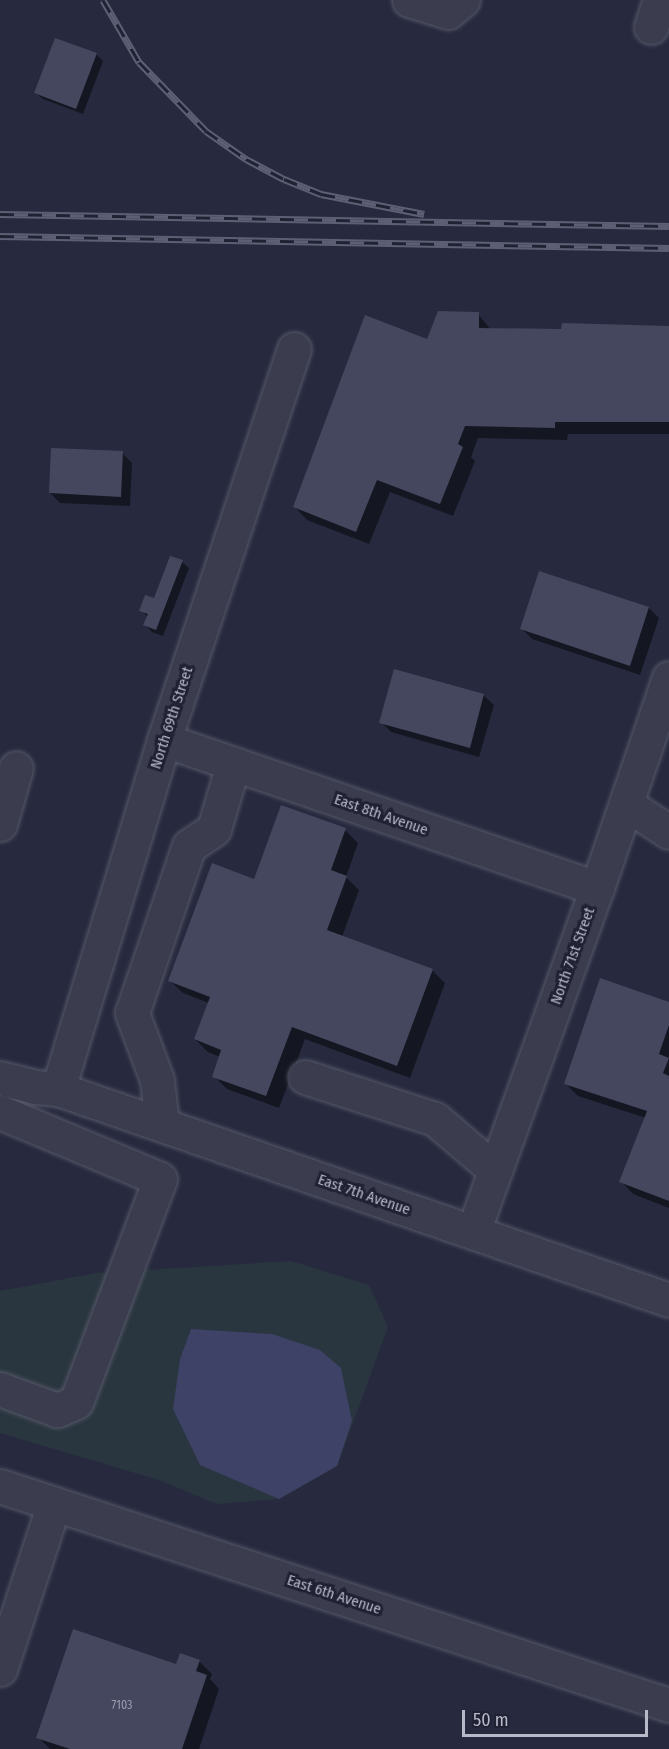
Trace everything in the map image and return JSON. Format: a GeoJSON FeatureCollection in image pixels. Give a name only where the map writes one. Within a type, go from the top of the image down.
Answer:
{"type":"FeatureCollection","features":[{"type":"Feature","properties":{"kind":"street"},"geometry":{"type":"LineString","coordinates":[[409,0],[448,12],[463,0]]}},
{"type":"Feature","properties":{"kind":"street","name":"North 69th Street"},"geometry":{"type":"LineString","coordinates":[[58,1089],[164,740],[294,349]]}},
{"type":"Feature","properties":{"kind":"street","name":"North 71st Street"},"geometry":{"type":"LineString","coordinates":[[473,1232],[597,888],[669,678]]}},
{"type":"Feature","properties":{"kind":"street","name":"East 8th Avenue"},"geometry":{"type":"LineString","coordinates":[[164,740],[597,888]]}},
{"type":"Feature","properties":{"kind":"street"},"geometry":{"type":"LineString","coordinates":[[162,1125],[157,1080],[132,1012],[189,846],[214,829],[233,764]]}},
{"type":"Feature","properties":{"kind":"street"},"geometry":{"type":"LineString","coordinates":[[0,824],[15,768]]}},
{"type":"Feature","properties":{"kind":"street"},"geometry":{"type":"LineString","coordinates":[[626,804],[669,832]]}},
{"type":"Feature","properties":{"kind":"street"},"geometry":{"type":"LineString","coordinates":[[305,1077],[435,1119],[495,1170]]}},
{"type":"Feature","properties":{"kind":"street","name":"East 7th Avenue"},"geometry":{"type":"LineString","coordinates":[[0,1078],[35,1088],[58,1089],[669,1300]]}},
{"type":"Feature","properties":{"kind":"street"},"geometry":{"type":"LineString","coordinates":[[0,1112],[160,1179],[76,1401],[57,1410],[0,1389]]}},
{"type":"Feature","properties":{"kind":"street","name":"East 6th Avenue"},"geometry":{"type":"LineString","coordinates":[[0,1486],[669,1705]]}},
{"type":"Feature","properties":{"kind":"street"},"geometry":{"type":"LineString","coordinates":[[0,1670],[54,1504]]}},
{"type":"Feature","properties":{"kind":"shaded area"},"geometry":{"type":"Polygon","coordinates":[[[291,1261],[369,1285],[388,1327],[337,1466],[279,1499],[217,1504],[159,1480],[0,1433],[0,1291],[97,1273],[291,1261]]]}},
{"type":"Feature","properties":{"kind":"water"},"geometry":{"type":"Polygon","coordinates":[[[191,1329],[272,1334],[320,1350],[341,1368],[352,1421],[337,1466],[279,1499],[200,1465],[173,1409],[180,1359],[191,1329]]]}},
{"type":"Feature","properties":{"kind":"building"},"geometry":{"type":"Polygon","coordinates":[[[55,38],[97,53],[76,109],[34,93],[55,38]]]}},
{"type":"Feature","properties":{"kind":"building"},"geometry":{"type":"Polygon","coordinates":[[[438,311],[479,312],[479,328],[561,329],[562,323],[669,326],[669,422],[555,422],[555,428],[465,426],[458,444],[463,447],[440,504],[377,480],[356,532],[293,507],[365,315],[427,339],[438,311]]]}},
{"type":"Feature","properties":{"kind":"building"},"geometry":{"type":"Polygon","coordinates":[[[51,448],[123,451],[121,497],[49,493],[51,448]]]}},
{"type":"Feature","properties":{"kind":"building"},"geometry":{"type":"Polygon","coordinates":[[[170,556],[183,560],[156,630],[143,625],[148,614],[139,611],[145,595],[154,598],[170,556]]]}},
{"type":"Feature","properties":{"kind":"building"},"geometry":{"type":"Polygon","coordinates":[[[539,571],[649,607],[630,666],[520,629],[539,571]]]}},
{"type":"Feature","properties":{"kind":"building"},"geometry":{"type":"Polygon","coordinates":[[[394,669],[484,694],[470,748],[379,723],[394,669]]]}},
{"type":"Feature","properties":{"kind":"building"},"geometry":{"type":"Polygon","coordinates":[[[281,805],[346,828],[331,870],[347,876],[327,930],[433,969],[397,1066],[292,1027],[266,1096],[212,1077],[221,1050],[194,1039],[210,997],[168,981],[212,863],[254,879],[281,805]]]}},
{"type":"Feature","properties":{"kind":"building"},"geometry":{"type":"Polygon","coordinates":[[[600,978],[669,1002],[669,1025],[659,1054],[669,1058],[663,1073],[669,1076],[669,1201],[619,1182],[647,1111],[564,1084],[600,978]]]}},
{"type":"Feature","properties":{"kind":"building"},"geometry":{"type":"Polygon","coordinates":[[[73,1629],[176,1664],[180,1653],[200,1660],[196,1671],[207,1675],[182,1749],[70,1749],[36,1738],[73,1629]]]}},
{"type":"Feature","properties":{"kind":"railway"},"geometry":{"type":"LineString","coordinates":[[103,0],[139,62],[206,131],[246,159],[284,179],[321,194],[424,214]]}},
{"type":"Feature","properties":{"kind":"railway"},"geometry":{"type":"LineString","coordinates":[[0,214],[669,226]]}},
{"type":"Feature","properties":{"kind":"railway"},"geometry":{"type":"LineString","coordinates":[[0,236],[669,248]]}}]}
